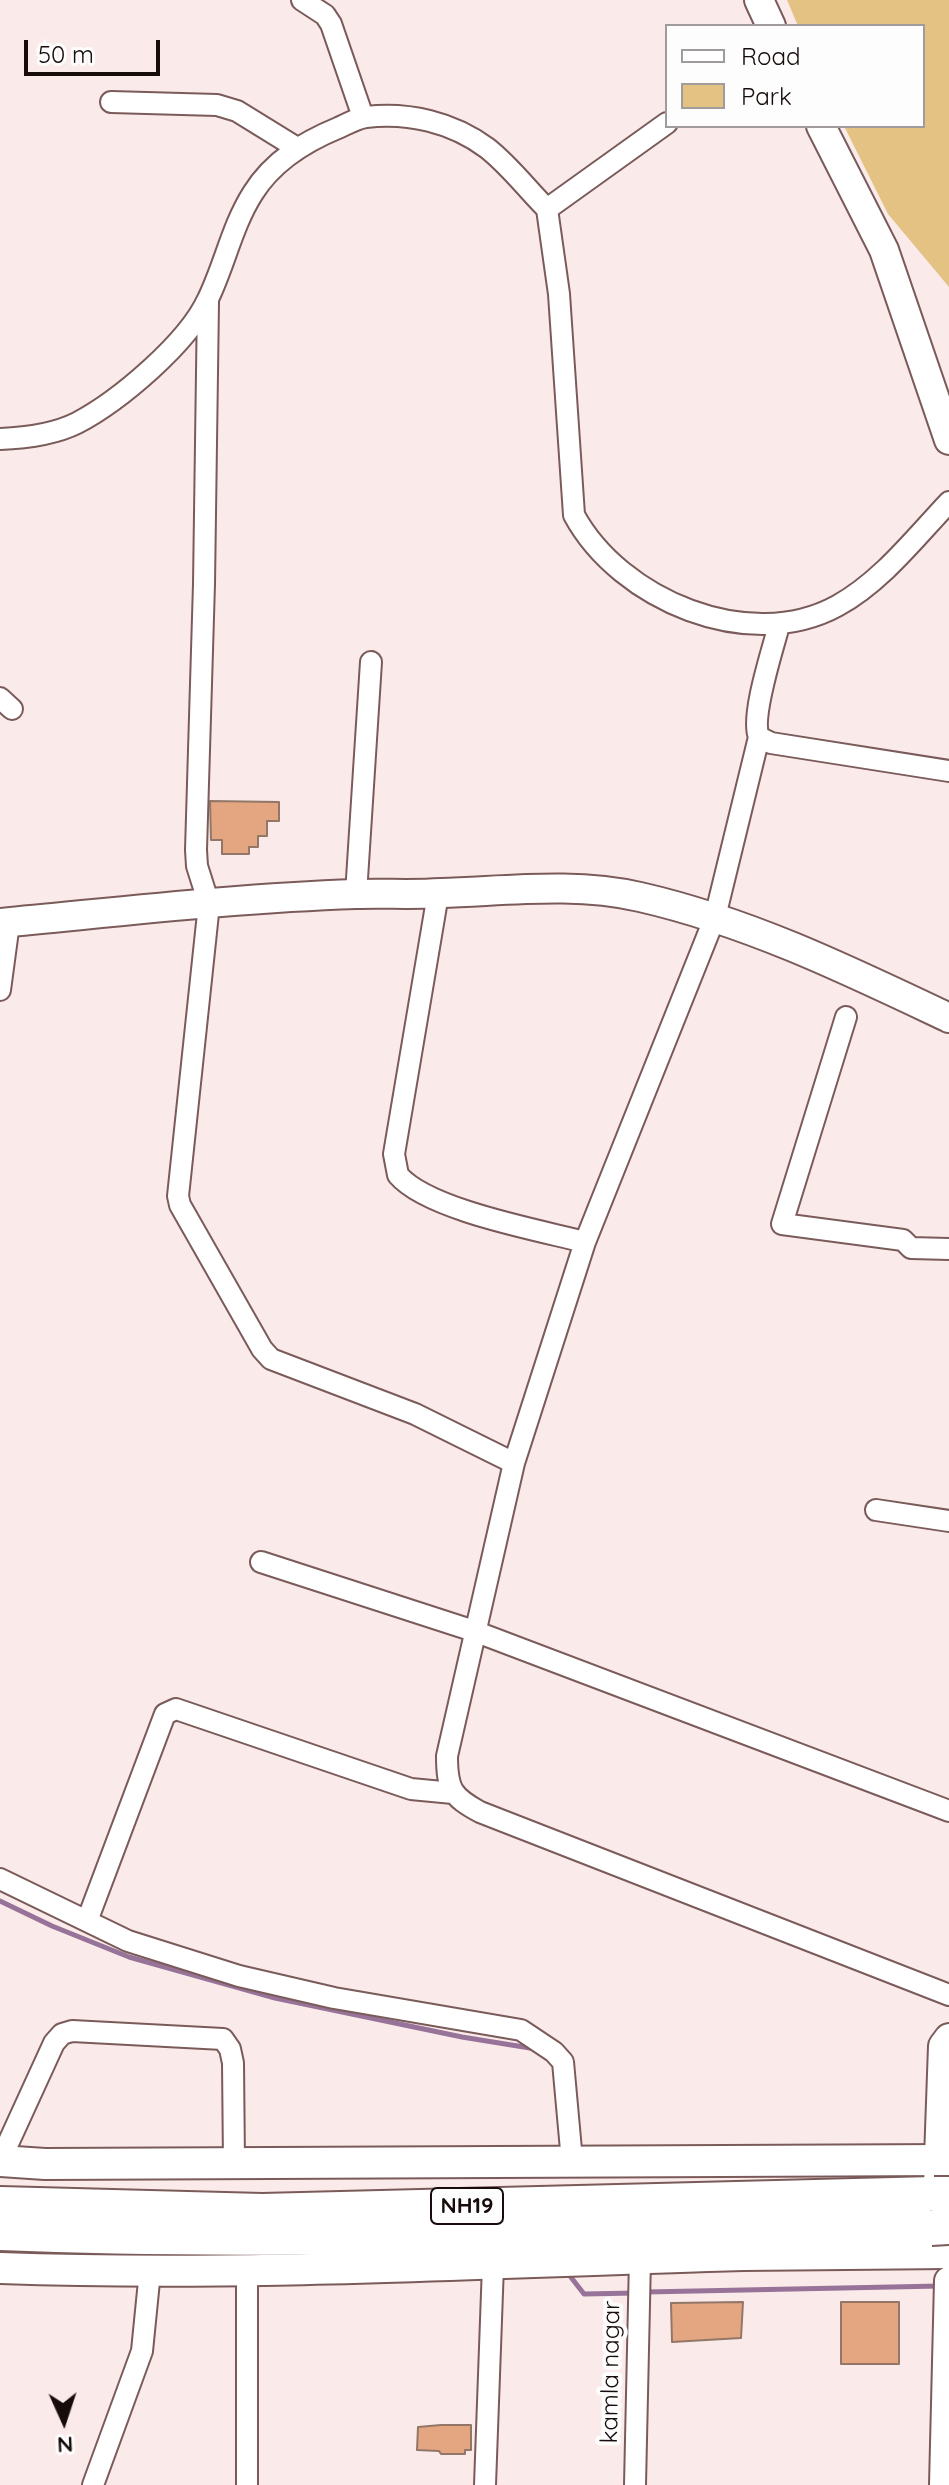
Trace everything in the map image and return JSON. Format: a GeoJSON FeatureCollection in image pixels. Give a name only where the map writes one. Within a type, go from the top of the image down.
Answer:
{"type":"FeatureCollection","features":[{"type":"Feature","properties":{"kind":"highway","name":"NH19"},"geometry":{"type":"LineString","coordinates":[[0,2204],[262,2211],[949,2194]]}},
{"type":"Feature","properties":{"kind":"highway","name":"NH19"},"geometry":{"type":"LineString","coordinates":[[0,2233],[95,2237],[494,2236],[949,2227]]}},
{"type":"Feature","properties":{"kind":"main road"},"geometry":{"type":"LineString","coordinates":[[0,2161],[45,2164],[943,2160]]}},
{"type":"Feature","properties":{"kind":"main road"},"geometry":{"type":"LineString","coordinates":[[0,2268],[247,2271],[493,2265],[639,2281],[949,2250]]}},
{"type":"Feature","properties":{"kind":"street"},"geometry":{"type":"LineString","coordinates":[[302,0],[325,15],[331,24],[363,117]]}},
{"type":"Feature","properties":{"kind":"street"},"geometry":{"type":"LineString","coordinates":[[759,0],[770,24]]}},
{"type":"Feature","properties":{"kind":"street"},"geometry":{"type":"LineString","coordinates":[[111,102],[217,105],[237,111],[297,148]]}},
{"type":"Feature","properties":{"kind":"street"},"geometry":{"type":"LineString","coordinates":[[0,439],[31,438],[76,423],[151,370],[174,348],[208,302],[238,218],[254,190],[275,165],[308,140],[363,117],[413,116],[441,124],[487,149],[547,209],[559,294],[574,515],[587,539],[616,568],[669,601],[727,621],[779,625],[813,616],[859,592],[949,502]]}},
{"type":"Feature","properties":{"kind":"street"},"geometry":{"type":"LineString","coordinates":[[547,209],[665,124]]}},
{"type":"Feature","properties":{"kind":"street"},"geometry":{"type":"LineString","coordinates":[[822,128],[884,250],[949,440]]}},
{"type":"Feature","properties":{"kind":"street"},"geometry":{"type":"LineString","coordinates":[[208,302],[196,850],[197,866],[209,904],[178,1196],[181,1211],[262,1349],[271,1359],[415,1414],[514,1463]]}},
{"type":"Feature","properties":{"kind":"street"},"geometry":{"type":"LineString","coordinates":[[779,625],[763,688],[756,728],[759,737],[715,917],[585,1242],[514,1463],[474,1631],[447,1756],[447,1772],[453,1793],[480,1812],[949,1995]]}},
{"type":"Feature","properties":{"kind":"street"},"geometry":{"type":"LineString","coordinates":[[356,894],[371,662]]}},
{"type":"Feature","properties":{"kind":"street"},"geometry":{"type":"LineString","coordinates":[[759,737],[771,743],[949,771]]}},
{"type":"Feature","properties":{"kind":"street"},"geometry":{"type":"LineString","coordinates":[[0,990],[4,923],[356,894],[438,894],[545,888],[639,897],[715,917],[790,944],[949,1018]]}},
{"type":"Feature","properties":{"kind":"street"},"geometry":{"type":"LineString","coordinates":[[438,894],[394,1154],[398,1175],[418,1192],[446,1205],[585,1242]]}},
{"type":"Feature","properties":{"kind":"street"},"geometry":{"type":"LineString","coordinates":[[846,1017],[782,1224],[903,1240],[911,1248],[949,1249]]}},
{"type":"Feature","properties":{"kind":"street"},"geometry":{"type":"LineString","coordinates":[[876,1510],[949,1521]]}},
{"type":"Feature","properties":{"kind":"street"},"geometry":{"type":"LineString","coordinates":[[261,1562],[474,1631],[949,1811]]}},
{"type":"Feature","properties":{"kind":"street"},"geometry":{"type":"LineString","coordinates":[[87,1921],[165,1714],[170,1710],[176,1709],[411,1789],[453,1793]]}},
{"type":"Feature","properties":{"kind":"street"},"geometry":{"type":"LineString","coordinates":[[0,1879],[128,1941],[239,1976],[334,1998],[521,2030],[554,2052],[563,2062],[572,2161]]}},
{"type":"Feature","properties":{"kind":"street"},"geometry":{"type":"LineString","coordinates":[[0,2161],[54,2043],[62,2034],[72,2031],[223,2039],[230,2049],[233,2063],[234,2163]]}},
{"type":"Feature","properties":{"kind":"street"},"geometry":{"type":"LineString","coordinates":[[949,2038],[943,2046],[943,2160],[937,2236],[949,2250]]}},
{"type":"Feature","properties":{"kind":"street"},"geometry":{"type":"LineString","coordinates":[[485,2485],[493,2265]]}},
{"type":"Feature","properties":{"kind":"street"},"geometry":{"type":"LineString","coordinates":[[93,2485],[142,2351],[150,2271]]}},
{"type":"Feature","properties":{"kind":"street"},"geometry":{"type":"LineString","coordinates":[[247,2271],[247,2485]]}},
{"type":"Feature","properties":{"kind":"street","name":"kamla nagar"},"geometry":{"type":"LineString","coordinates":[[635,2485],[639,2281]]}},
{"type":"Feature","properties":{"kind":"street"},"geometry":{"type":"LineString","coordinates":[[944,2485],[949,2281]]}},
{"type":"Feature","properties":{"kind":"green space"},"geometry":{"type":"Polygon","coordinates":[[[787,0],[949,0],[949,287],[888,214],[845,128],[925,128],[925,24],[797,24],[787,0]]]}},
{"type":"Feature","properties":{"kind":"building"},"geometry":{"type":"Polygon","coordinates":[[[210,801],[279,802],[279,821],[267,821],[267,836],[258,836],[258,847],[249,847],[249,854],[222,854],[222,840],[211,840],[210,801]]]}},
{"type":"Feature","properties":{"kind":"building"},"geometry":{"type":"Polygon","coordinates":[[[743,2302],[741,2338],[672,2342],[671,2303],[743,2302]]]}},
{"type":"Feature","properties":{"kind":"building"},"geometry":{"type":"Polygon","coordinates":[[[841,2302],[899,2302],[899,2364],[841,2364],[841,2302]]]}},
{"type":"Feature","properties":{"kind":"building"},"geometry":{"type":"Polygon","coordinates":[[[471,2425],[471,2450],[465,2450],[465,2454],[441,2454],[439,2451],[417,2450],[418,2427],[471,2425]]]}},
{"type":"Feature","properties":{"kind":"waterway"},"geometry":{"type":"LineString","coordinates":[[0,1901],[129,1957],[275,1998],[462,2037],[536,2049]]}},
{"type":"Feature","properties":{"kind":"waterway"},"geometry":{"type":"LineString","coordinates":[[570,2276],[584,2294],[636,2293]]}},
{"type":"Feature","properties":{"kind":"waterway"},"geometry":{"type":"LineString","coordinates":[[646,2292],[940,2286]]}}]}
